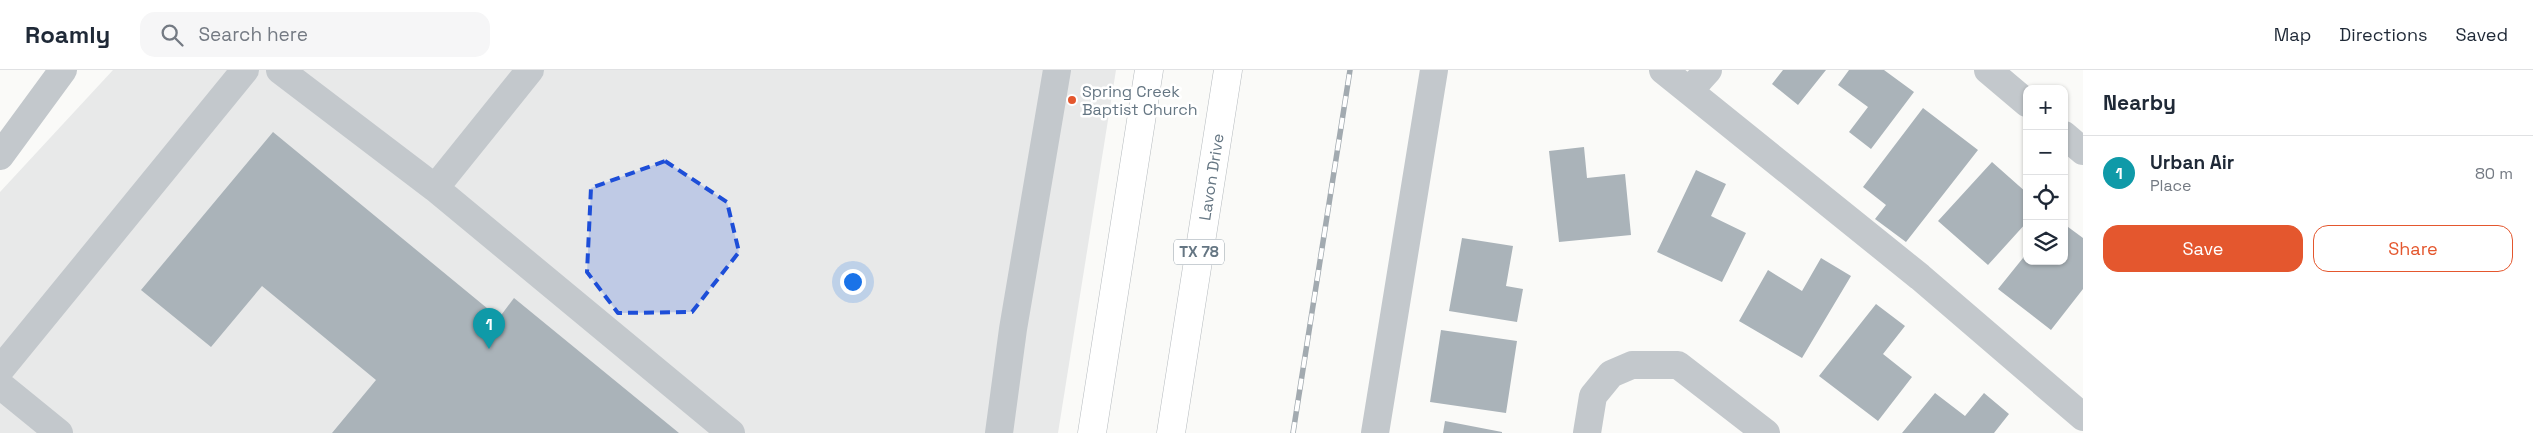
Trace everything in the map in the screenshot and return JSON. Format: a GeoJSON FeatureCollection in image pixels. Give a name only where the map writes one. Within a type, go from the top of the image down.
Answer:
{"type":"FeatureCollection","features":[{"type":"Feature","properties":{"kind":"main road"},"geometry":{"type":"LineString","coordinates":[[1092,433],[1149,70]]}},
{"type":"Feature","properties":{"kind":"main road","name":"Lavon Drive"},"geometry":{"type":"LineString","coordinates":[[1170,433],[1228,70]]}},
{"type":"Feature","properties":{"kind":"street"},"geometry":{"type":"LineString","coordinates":[[0,156],[63,70]]}},
{"type":"Feature","properties":{"kind":"street"},"geometry":{"type":"LineString","coordinates":[[0,370],[245,70]]}},
{"type":"Feature","properties":{"kind":"street"},"geometry":{"type":"LineString","coordinates":[[280,70],[435,188],[731,433]]}},
{"type":"Feature","properties":{"kind":"street"},"geometry":{"type":"LineString","coordinates":[[435,188],[530,70]]}},
{"type":"Feature","properties":{"kind":"street"},"geometry":{"type":"LineString","coordinates":[[999,433],[1013,329],[1057,70]]}},
{"type":"Feature","properties":{"kind":"street"},"geometry":{"type":"LineString","coordinates":[[1375,433],[1434,70]]}},
{"type":"Feature","properties":{"kind":"street"},"geometry":{"type":"LineString","coordinates":[[1664,70],[1920,277],[2083,417]]}},
{"type":"Feature","properties":{"kind":"street"},"geometry":{"type":"LineString","coordinates":[[1689,91],[1708,70]]}},
{"type":"Feature","properties":{"kind":"street"},"geometry":{"type":"LineString","coordinates":[[1988,70],[2023,100]]}},
{"type":"Feature","properties":{"kind":"street"},"geometry":{"type":"LineString","coordinates":[[2068,138],[2083,151]]}},
{"type":"Feature","properties":{"kind":"street"},"geometry":{"type":"LineString","coordinates":[[1586,433],[1593,396],[1610,374],[1632,365],[1678,365],[1766,433]]}},
{"type":"Feature","properties":{"kind":"street"},"geometry":{"type":"LineString","coordinates":[[0,385],[59,433]]}},
{"type":"Feature","properties":{"kind":"highlighted area"},"geometry":{"type":"Polygon","coordinates":[[[665,161],[727,202],[739,252],[692,312],[618,313],[587,272],[591,188],[665,161]]]}},
{"type":"Feature","properties":{"kind":"shaded area"},"geometry":{"type":"Polygon","coordinates":[[[113,70],[1116,70],[1058,433],[0,433],[0,192],[113,70]]]}},
{"type":"Feature","properties":{"kind":"building"},"geometry":{"type":"Polygon","coordinates":[[[1783,70],[1826,70],[1798,105],[1772,84],[1783,70]]]}},
{"type":"Feature","properties":{"kind":"building"},"geometry":{"type":"Polygon","coordinates":[[[1849,70],[1884,70],[1914,92],[1871,149],[1849,132],[1868,107],[1838,85],[1849,70]]]}},
{"type":"Feature","properties":{"kind":"building"},"geometry":{"type":"Polygon","coordinates":[[[1923,108],[1978,150],[1906,242],[1875,219],[1886,205],[1863,187],[1923,108]]]}},
{"type":"Feature","properties":{"kind":"building"},"geometry":{"type":"Polygon","coordinates":[[[273,132],[499,318],[514,298],[679,433],[332,433],[376,380],[262,286],[211,347],[141,290],[273,132]]]}},
{"type":"Feature","properties":{"kind":"building"},"geometry":{"type":"Polygon","coordinates":[[[1584,147],[1587,178],[1625,174],[1631,235],[1559,242],[1549,151],[1584,147]]]}},
{"type":"Feature","properties":{"kind":"building"},"geometry":{"type":"Polygon","coordinates":[[[1992,162],[2023,189],[2023,226],[1988,265],[1938,221],[1992,162]]]}},
{"type":"Feature","properties":{"kind":"building"},"geometry":{"type":"Polygon","coordinates":[[[1696,170],[1726,184],[1711,216],[1746,233],[1722,282],[1657,252],[1696,170]]]}},
{"type":"Feature","properties":{"kind":"building"},"geometry":{"type":"Polygon","coordinates":[[[2068,227],[2083,238],[2083,289],[2051,330],[1998,289],[2023,258],[2023,265],[2068,265],[2068,227]]]}},
{"type":"Feature","properties":{"kind":"building"},"geometry":{"type":"Polygon","coordinates":[[[1462,238],[1513,246],[1506,286],[1523,289],[1517,322],[1449,311],[1462,238]]]}},
{"type":"Feature","properties":{"kind":"building"},"geometry":{"type":"Polygon","coordinates":[[[1821,258],[1851,276],[1802,358],[1739,321],[1768,270],[1802,291],[1821,258]]]}},
{"type":"Feature","properties":{"kind":"building"},"geometry":{"type":"Polygon","coordinates":[[[1876,304],[1905,326],[1883,354],[1912,377],[1878,421],[1819,376],[1876,304]]]}},
{"type":"Feature","properties":{"kind":"building"},"geometry":{"type":"Polygon","coordinates":[[[1441,330],[1517,341],[1506,413],[1430,402],[1441,330]]]}},
{"type":"Feature","properties":{"kind":"building"},"geometry":{"type":"Polygon","coordinates":[[[1935,393],[1965,416],[1984,393],[2009,414],[1994,433],[1902,433],[1935,393]]]}},
{"type":"Feature","properties":{"kind":"building"},"geometry":{"type":"Polygon","coordinates":[[[1445,421],[1502,432],[1502,433],[1443,433],[1445,421]]]}},
{"type":"Feature","properties":{"kind":"railway"},"geometry":{"type":"LineString","coordinates":[[1293,433],[1350,70]]}},
{"type":"Feature","properties":{"kind":"place","name":"Spring Creek Baptist Church"},"geometry":{"type":"Point","coordinates":[1072,100]}},
{"type":"Feature","properties":{"kind":"place","name":"Urban Air"},"geometry":{"type":"Point","coordinates":[489,349]}}]}
